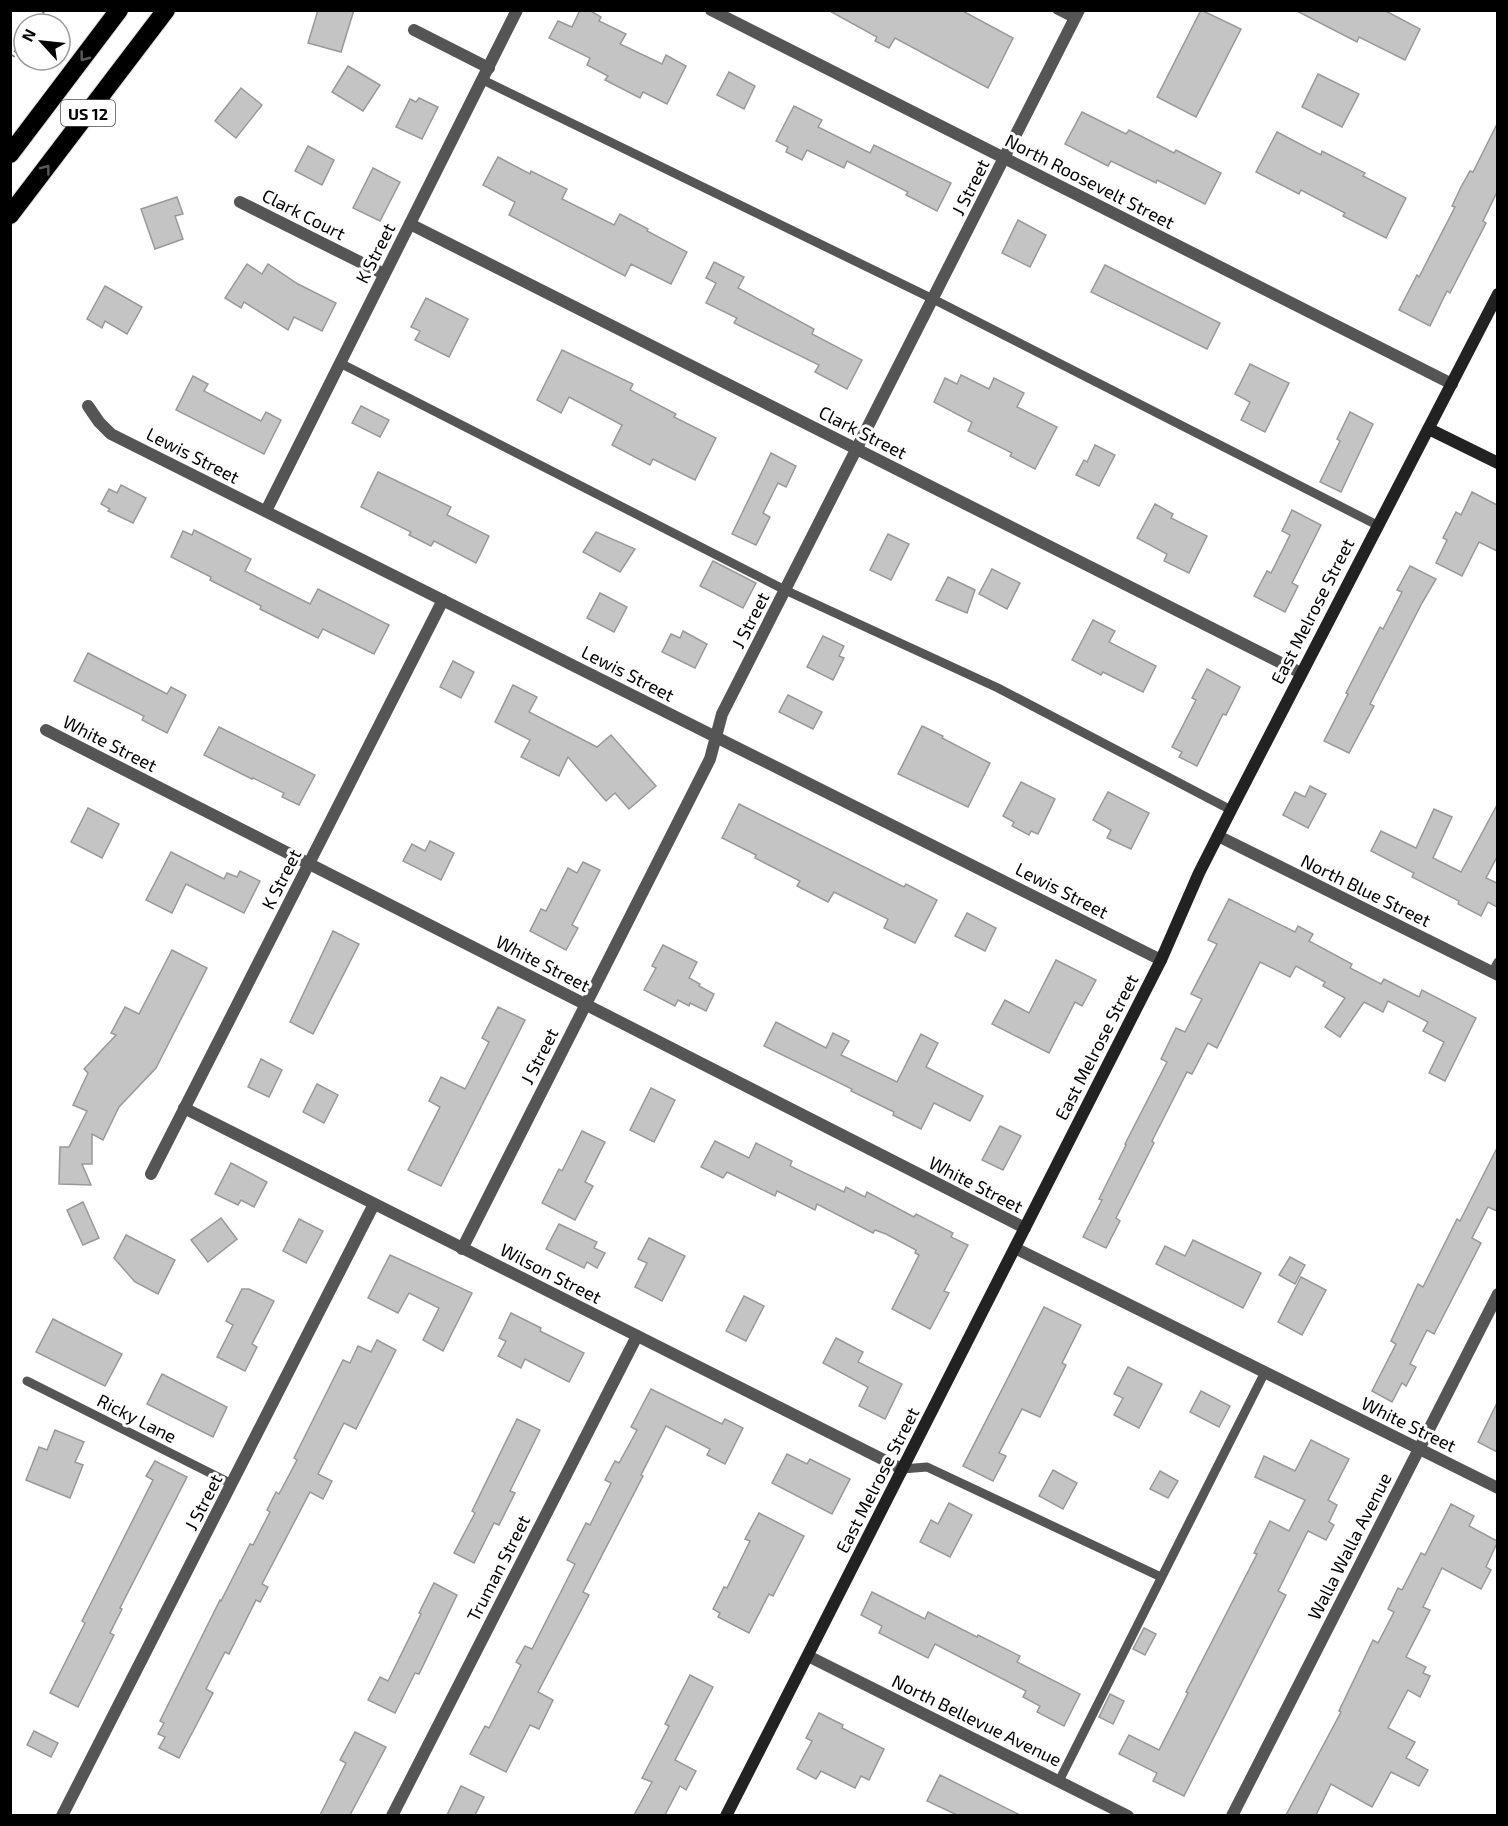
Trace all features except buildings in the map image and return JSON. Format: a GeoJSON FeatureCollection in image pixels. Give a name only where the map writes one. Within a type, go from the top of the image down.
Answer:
{"type":"FeatureCollection","features":[{"type":"Feature","properties":{"kind":"highway","name":"US 12"},"geometry":{"type":"LineString","coordinates":[[10,154],[119,10]]}},
{"type":"Feature","properties":{"kind":"highway","name":"US 12"},"geometry":{"type":"LineString","coordinates":[[10,215],[166,10]]}},
{"type":"Feature","properties":{"kind":"main road","name":"East Melrose Street"},"geometry":{"type":"LineString","coordinates":[[726,1815],[1161,960],[1199,873],[1230,810],[1377,525],[1494,309],[1497,294]]}},
{"type":"Feature","properties":{"kind":"main road"},"geometry":{"type":"LineString","coordinates":[[1429,429],[1497,463]]}},
{"type":"Feature","properties":{"kind":"street","name":"K Street"},"geometry":{"type":"LineString","coordinates":[[266,511],[517,10]]}},
{"type":"Feature","properties":{"kind":"street","name":"North Roosevelt Street"},"geometry":{"type":"LineString","coordinates":[[711,10],[1452,384]]}},
{"type":"Feature","properties":{"kind":"street","name":"J Street"},"geometry":{"type":"LineString","coordinates":[[462,1249],[710,759],[722,714],[1077,15]]}},
{"type":"Feature","properties":{"kind":"street"},"geometry":{"type":"LineString","coordinates":[[414,30],[489,68]]}},
{"type":"Feature","properties":{"kind":"street","name":"Clark Court"},"geometry":{"type":"LineString","coordinates":[[240,202],[384,274]]}},
{"type":"Feature","properties":{"kind":"street","name":"Clark Street"},"geometry":{"type":"LineString","coordinates":[[410,224],[1300,673]]}},
{"type":"Feature","properties":{"kind":"street","name":"Lewis Street"},"geometry":{"type":"LineString","coordinates":[[88,406],[111,434],[1161,960]]}},
{"type":"Feature","properties":{"kind":"street","name":"K Street"},"geometry":{"type":"LineString","coordinates":[[151,1174],[443,600]]}},
{"type":"Feature","properties":{"kind":"street","name":"White Street"},"geometry":{"type":"LineString","coordinates":[[46,730],[1025,1228]]}},
{"type":"Feature","properties":{"kind":"street","name":"North Blue Street"},"geometry":{"type":"LineString","coordinates":[[1218,836],[1496,970]]}},
{"type":"Feature","properties":{"kind":"street","name":"Wilson Street"},"geometry":{"type":"LineString","coordinates":[[184,1108],[902,1469]]}},
{"type":"Feature","properties":{"kind":"street","name":"J Street"},"geometry":{"type":"LineString","coordinates":[[63,1815],[374,1204]]}},
{"type":"Feature","properties":{"kind":"street","name":"White Street"},"geometry":{"type":"LineString","coordinates":[[1015,1248],[1497,1488]]}},
{"type":"Feature","properties":{"kind":"street","name":"Walla Walla Avenue"},"geometry":{"type":"LineString","coordinates":[[1232,1815],[1497,1294]]}},
{"type":"Feature","properties":{"kind":"street","name":"Truman Street"},"geometry":{"type":"LineString","coordinates":[[392,1815],[637,1336]]}},
{"type":"Feature","properties":{"kind":"street","name":"North Bellevue Avenue"},"geometry":{"type":"LineString","coordinates":[[808,1656],[1128,1815]]}},
{"type":"Feature","properties":{"kind":"lane"},"geometry":{"type":"LineString","coordinates":[[1057,10],[1077,15]]}},
{"type":"Feature","properties":{"kind":"lane"},"geometry":{"type":"LineString","coordinates":[[483,80],[933,299],[1377,525]]}},
{"type":"Feature","properties":{"kind":"lane"},"geometry":{"type":"LineString","coordinates":[[340,363],[785,590],[999,688],[1230,810]]}},
{"type":"Feature","properties":{"kind":"lane"},"geometry":{"type":"LineString","coordinates":[[1059,1781],[1265,1372]]}},
{"type":"Feature","properties":{"kind":"lane","name":"Ricky Lane"},"geometry":{"type":"LineString","coordinates":[[27,1381],[232,1484]]}},
{"type":"Feature","properties":{"kind":"lane"},"geometry":{"type":"LineString","coordinates":[[902,1469],[927,1467],[1161,1577]]}}]}
